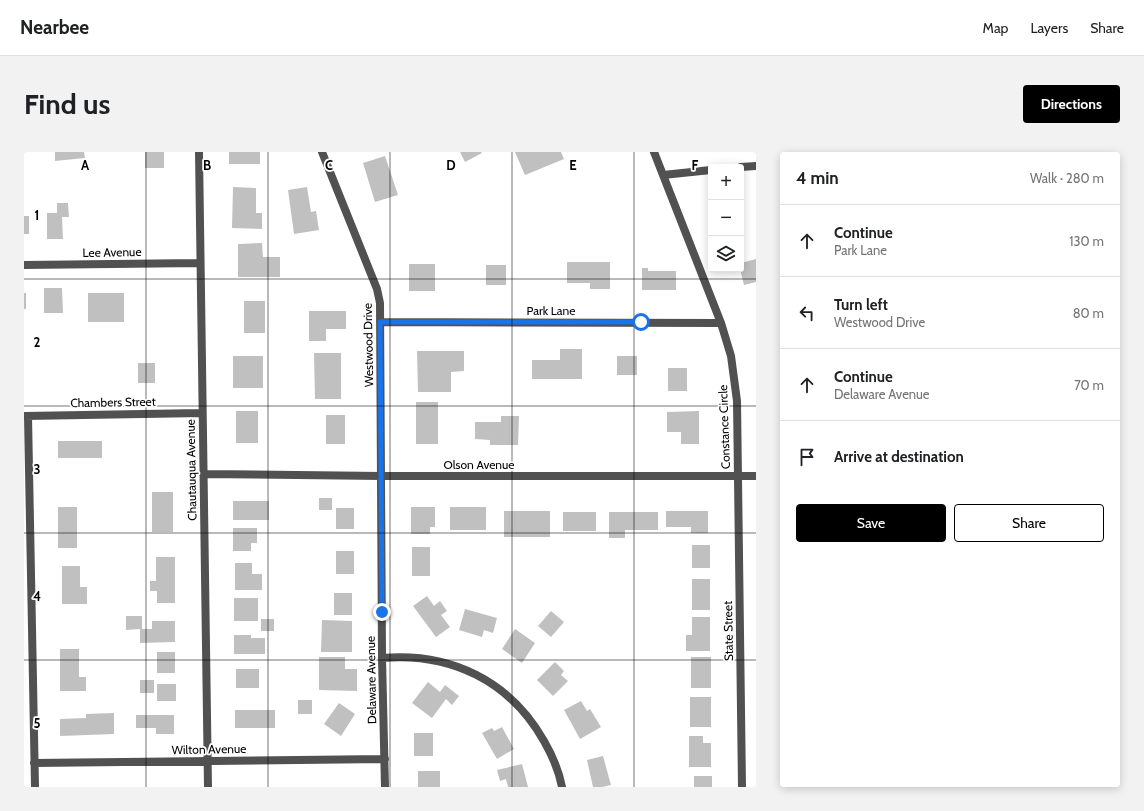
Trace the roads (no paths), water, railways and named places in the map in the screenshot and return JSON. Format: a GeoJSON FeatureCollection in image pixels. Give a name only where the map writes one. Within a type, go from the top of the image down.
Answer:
{"type":"FeatureCollection","features":[{"type":"Feature","properties":{"kind":"street","name":"Chautauqua Avenue"},"geometry":{"type":"LineString","coordinates":[[199,152],[208,787]]}},
{"type":"Feature","properties":{"kind":"street","name":"Westwood Drive"},"geometry":{"type":"LineString","coordinates":[[322,152],[377,289],[380,303],[382,476]]}},
{"type":"Feature","properties":{"kind":"street","name":"Constance Circle"},"geometry":{"type":"LineString","coordinates":[[654,152],[721,323],[731,356],[737,400],[737,476]]}},
{"type":"Feature","properties":{"kind":"street"},"geometry":{"type":"LineString","coordinates":[[744,167],[756,166]]}},
{"type":"Feature","properties":{"kind":"street"},"geometry":{"type":"LineString","coordinates":[[663,175],[708,170]]}},
{"type":"Feature","properties":{"kind":"street","name":"Lee Avenue"},"geometry":{"type":"LineString","coordinates":[[24,265],[200,263]]}},
{"type":"Feature","properties":{"kind":"street","name":"Park Lane"},"geometry":{"type":"LineString","coordinates":[[380,322],[721,323]]}},
{"type":"Feature","properties":{"kind":"street","name":"Chambers Street"},"geometry":{"type":"LineString","coordinates":[[26,416],[202,413]]}},
{"type":"Feature","properties":{"kind":"street"},"geometry":{"type":"LineString","coordinates":[[26,416],[34,787]]}},
{"type":"Feature","properties":{"kind":"street","name":"Olson Avenue"},"geometry":{"type":"LineString","coordinates":[[203,474],[382,476],[756,476]]}},
{"type":"Feature","properties":{"kind":"street","name":"Delaware Avenue"},"geometry":{"type":"LineString","coordinates":[[382,476],[382,658],[385,787]]}},
{"type":"Feature","properties":{"kind":"street","name":"State Street"},"geometry":{"type":"LineString","coordinates":[[737,476],[742,787]]}},
{"type":"Feature","properties":{"kind":"street"},"geometry":{"type":"LineString","coordinates":[[382,658],[398,656],[443,662],[484,679],[506,693],[522,708],[535,726],[548,748],[556,766],[562,787]]}},
{"type":"Feature","properties":{"kind":"street","name":"Wilton Avenue"},"geometry":{"type":"LineString","coordinates":[[34,763],[385,759]]}}]}
